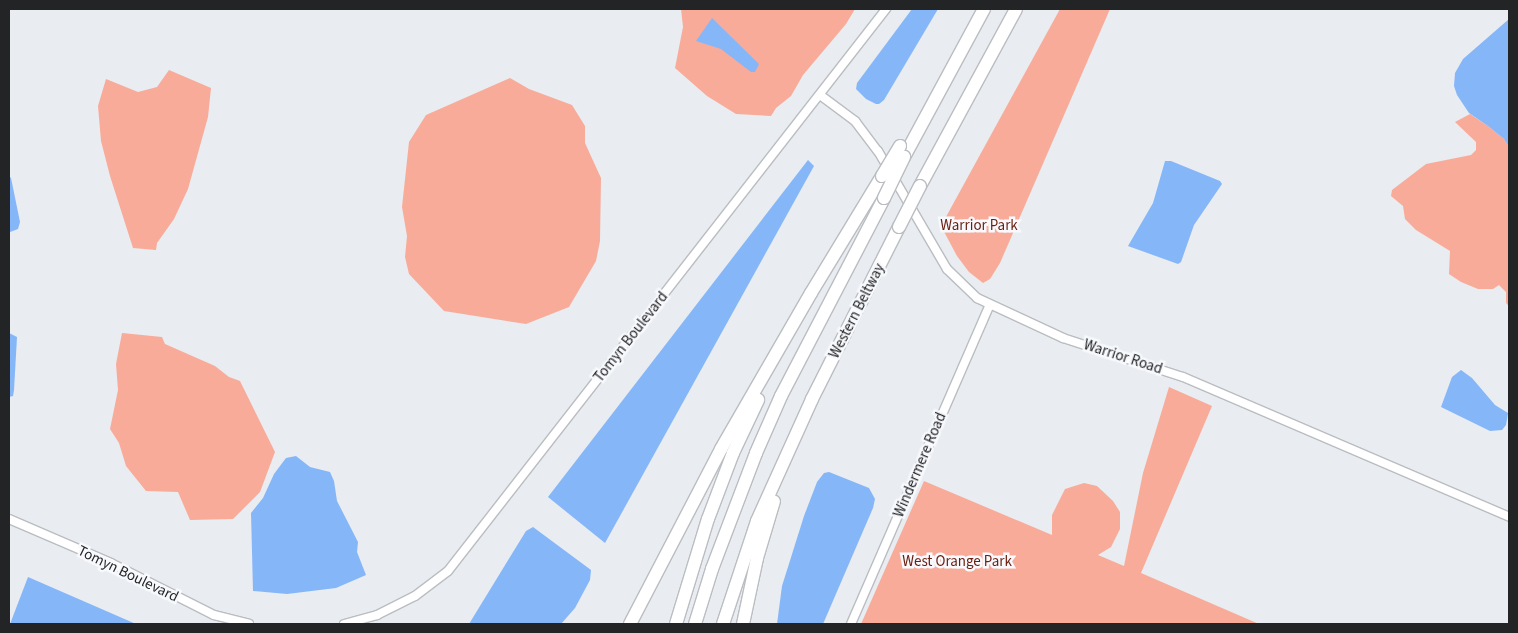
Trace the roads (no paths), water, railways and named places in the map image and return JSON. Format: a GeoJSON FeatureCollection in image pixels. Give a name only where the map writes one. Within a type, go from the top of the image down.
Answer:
{"type":"FeatureCollection","features":[{"type":"Feature","properties":{"kind":"highway","name":"Western Beltway"},"geometry":{"type":"LineString","coordinates":[[695,624],[712,569],[763,436],[799,360],[884,198],[902,151],[983,9]]}},
{"type":"Feature","properties":{"kind":"highway","name":"Western Beltway"},"geometry":{"type":"LineString","coordinates":[[723,624],[757,521],[812,399],[920,186],[1016,9]]}},
{"type":"Feature","properties":{"kind":"highway"},"geometry":{"type":"LineString","coordinates":[[630,624],[721,449],[811,292],[882,176],[902,151]]}},
{"type":"Feature","properties":{"kind":"highway"},"geometry":{"type":"LineString","coordinates":[[676,624],[708,518],[733,453],[811,292]]}},
{"type":"Feature","properties":{"kind":"highway"},"geometry":{"type":"LineString","coordinates":[[743,624],[756,558],[788,453]]}},
{"type":"Feature","properties":{"kind":"street","name":"Tomyn Boulevard"},"geometry":{"type":"LineString","coordinates":[[344,624],[377,614],[415,596],[448,571],[886,9]]}},
{"type":"Feature","properties":{"kind":"street","name":"Warrior Road"},"geometry":{"type":"LineString","coordinates":[[820,95],[855,121],[878,151],[947,270],[977,298],[990,306],[1063,338],[1183,377],[1509,517]]}},
{"type":"Feature","properties":{"kind":"street","name":"Windermere Road"},"geometry":{"type":"LineString","coordinates":[[851,624],[990,306]]}},
{"type":"Feature","properties":{"kind":"street","name":"Tomyn Boulevard"},"geometry":{"type":"LineString","coordinates":[[9,519],[111,563],[214,615],[249,624]]}},
{"type":"Feature","properties":{"kind":"water"},"geometry":{"type":"Polygon","coordinates":[[[912,9],[938,9],[884,100],[876,104],[866,99],[856,89],[857,83],[912,9]]]}},
{"type":"Feature","properties":{"kind":"water"},"geometry":{"type":"Polygon","coordinates":[[[712,18],[759,64],[755,72],[751,72],[721,49],[696,41],[712,18]]]}},
{"type":"Feature","properties":{"kind":"water"},"geometry":{"type":"Polygon","coordinates":[[[1509,19],[1509,147],[1504,139],[1469,113],[1457,95],[1454,86],[1455,73],[1463,59],[1509,19]]]}},
{"type":"Feature","properties":{"kind":"water"},"geometry":{"type":"Polygon","coordinates":[[[808,160],[814,166],[605,543],[548,497],[808,160]]]}},
{"type":"Feature","properties":{"kind":"water"},"geometry":{"type":"Polygon","coordinates":[[[1165,161],[1171,161],[1220,181],[1222,184],[1194,225],[1181,262],[1178,264],[1128,246],[1153,203],[1165,161]]]}},
{"type":"Feature","properties":{"kind":"water"},"geometry":{"type":"Polygon","coordinates":[[[9,176],[20,222],[18,229],[10,232],[9,176]]]}},
{"type":"Feature","properties":{"kind":"water"},"geometry":{"type":"Polygon","coordinates":[[[9,333],[17,337],[14,390],[13,396],[9,397],[9,333]]]}},
{"type":"Feature","properties":{"kind":"water"},"geometry":{"type":"Polygon","coordinates":[[[1461,370],[1472,378],[1495,405],[1508,413],[1506,425],[1502,430],[1490,431],[1441,407],[1452,377],[1461,370]]]}},
{"type":"Feature","properties":{"kind":"water"},"geometry":{"type":"Polygon","coordinates":[[[296,456],[310,467],[330,472],[334,481],[337,501],[358,542],[357,552],[366,575],[336,588],[287,594],[253,591],[251,513],[263,498],[274,474],[286,458],[296,456]]]}},
{"type":"Feature","properties":{"kind":"water"},"geometry":{"type":"Polygon","coordinates":[[[829,472],[869,488],[875,499],[873,508],[823,624],[777,624],[782,586],[804,516],[817,482],[824,473],[829,472]]]}},
{"type":"Feature","properties":{"kind":"water"},"geometry":{"type":"Polygon","coordinates":[[[533,527],[591,570],[590,580],[575,608],[561,624],[469,624],[526,531],[533,527]]]}},
{"type":"Feature","properties":{"kind":"water"},"geometry":{"type":"Polygon","coordinates":[[[28,577],[136,624],[10,624],[28,577]]]}},
{"type":"Feature","properties":{"kind":"park label","name":"Warrior Park"},"geometry":{"type":"Point","coordinates":[979,226]}},
{"type":"Feature","properties":{"kind":"park label","name":"West Orange Park"},"geometry":{"type":"Point","coordinates":[957,562]}}]}
